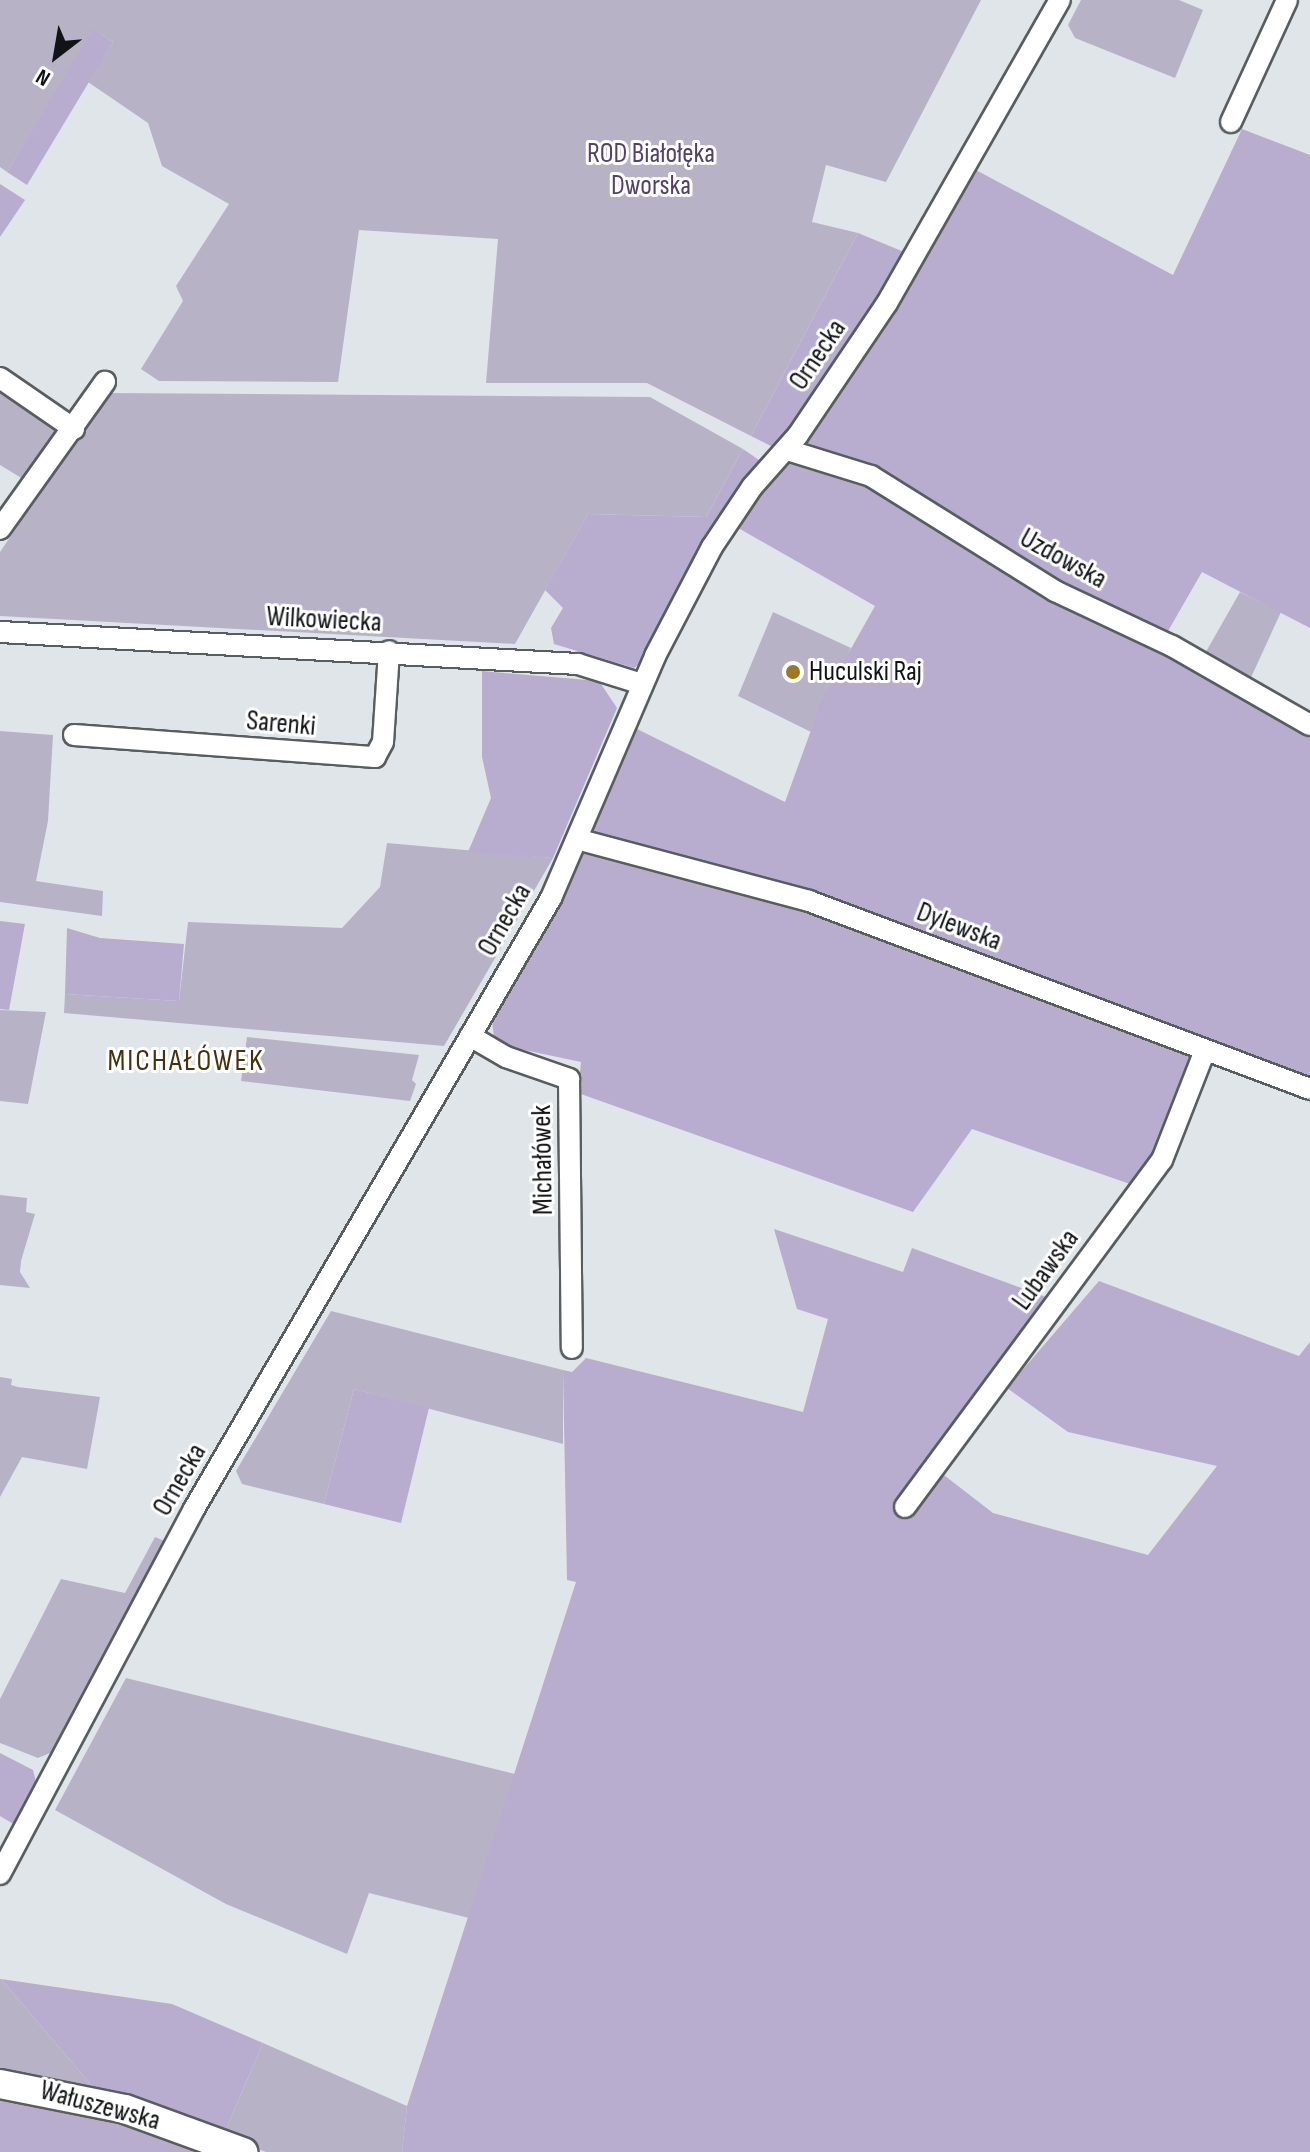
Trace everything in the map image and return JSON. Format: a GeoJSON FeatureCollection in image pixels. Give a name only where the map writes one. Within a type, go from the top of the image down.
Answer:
{"type":"FeatureCollection","features":[{"type":"Feature","properties":{"kind":"street","name":"Ornecka"},"geometry":{"type":"LineString","coordinates":[[0,1874],[194,1509],[470,1036],[580,840],[642,684],[734,511],[787,450],[903,278],[1060,0]]}},
{"type":"Feature","properties":{"kind":"street"},"geometry":{"type":"LineString","coordinates":[[1231,122],[1287,0]]}},
{"type":"Feature","properties":{"kind":"street"},"geometry":{"type":"LineString","coordinates":[[0,378],[74,429]]}},
{"type":"Feature","properties":{"kind":"street"},"geometry":{"type":"LineString","coordinates":[[0,529],[105,382]]}},
{"type":"Feature","properties":{"kind":"street","name":"Uzdowska"},"geometry":{"type":"LineString","coordinates":[[787,450],[871,476],[1055,591],[1172,646],[1310,725]]}},
{"type":"Feature","properties":{"kind":"street","name":"Wilkowiecka"},"geometry":{"type":"LineString","coordinates":[[0,632],[389,651],[578,664],[642,684]]}},
{"type":"Feature","properties":{"kind":"street","name":"Sarenki"},"geometry":{"type":"LineString","coordinates":[[74,735],[375,757],[383,742],[389,651]]}},
{"type":"Feature","properties":{"kind":"street","name":"Dylewska"},"geometry":{"type":"LineString","coordinates":[[580,840],[809,901],[1310,1089]]}},
{"type":"Feature","properties":{"kind":"street","name":"Michałówek"},"geometry":{"type":"LineString","coordinates":[[470,1036],[506,1057],[569,1079],[572,1348]]}},
{"type":"Feature","properties":{"kind":"street","name":"Lubawska"},"geometry":{"type":"LineString","coordinates":[[905,1507],[1162,1160],[1205,1050]]}},
{"type":"Feature","properties":{"kind":"street","name":"Wałuszewska"},"geometry":{"type":"LineString","coordinates":[[0,2084],[125,2109],[243,2152]]}},
{"type":"Feature","properties":{"kind":"green space","name":"ROD Białołęka Dworska"},"geometry":{"type":"Polygon","coordinates":[[[0,0],[981,0],[886,182],[826,165],[812,222],[858,233],[751,436],[647,383],[486,383],[498,239],[359,230],[338,382],[159,381],[141,369],[183,301],[176,286],[229,204],[162,166],[148,123],[88,82],[113,42],[94,30],[7,172],[0,167],[0,0]]]}},
{"type":"Feature","properties":{"kind":"green space"},"geometry":{"type":"Polygon","coordinates":[[[1081,0],[1179,0],[1203,10],[1175,78],[1075,38],[1068,25],[1081,0]]]}},
{"type":"Feature","properties":{"kind":"green space"},"geometry":{"type":"Polygon","coordinates":[[[0,390],[56,429],[50,448],[28,482],[0,465],[0,390]]]}},
{"type":"Feature","properties":{"kind":"green space"},"geometry":{"type":"Polygon","coordinates":[[[108,393],[650,397],[743,449],[706,517],[588,514],[515,644],[0,616],[0,552],[108,393]]]}},
{"type":"Feature","properties":{"kind":"green space"},"geometry":{"type":"Polygon","coordinates":[[[1240,592],[1281,612],[1248,684],[1203,657],[1240,592]]]}},
{"type":"Feature","properties":{"kind":"green space","name":"Huculski Raj"},"geometry":{"type":"Polygon","coordinates":[[[773,612],[851,648],[811,732],[738,696],[773,612]]]}},
{"type":"Feature","properties":{"kind":"green space"},"geometry":{"type":"Polygon","coordinates":[[[0,731],[53,735],[48,821],[36,881],[103,891],[102,916],[0,902],[0,731]]]}},
{"type":"Feature","properties":{"kind":"green space"},"geometry":{"type":"Polygon","coordinates":[[[387,843],[553,858],[444,1046],[64,1013],[65,994],[179,1001],[188,922],[342,928],[380,887],[387,843]]]}},
{"type":"Feature","properties":{"kind":"green space"},"geometry":{"type":"Polygon","coordinates":[[[0,1010],[46,1012],[28,1104],[0,1101],[0,1010]]]}},
{"type":"Feature","properties":{"kind":"green space"},"geometry":{"type":"Polygon","coordinates":[[[247,1037],[419,1055],[412,1080],[416,1084],[410,1101],[241,1081],[247,1037]]]}},
{"type":"Feature","properties":{"kind":"green space"},"geometry":{"type":"Polygon","coordinates":[[[0,1195],[27,1198],[26,1212],[35,1214],[20,1272],[30,1288],[0,1285],[0,1195]]]}},
{"type":"Feature","properties":{"kind":"green space"},"geometry":{"type":"Polygon","coordinates":[[[331,1311],[563,1370],[563,1444],[354,1389],[324,1504],[242,1484],[236,1471],[331,1311]]]}},
{"type":"Feature","properties":{"kind":"green space"},"geometry":{"type":"Polygon","coordinates":[[[0,1377],[12,1379],[11,1385],[18,1387],[100,1397],[87,1469],[22,1457],[0,1497],[0,1377]]]}},
{"type":"Feature","properties":{"kind":"green space"},"geometry":{"type":"Polygon","coordinates":[[[155,1537],[167,1542],[57,1750],[38,1758],[0,1743],[0,1699],[61,1579],[125,1593],[155,1537]]]}},
{"type":"Feature","properties":{"kind":"green space"},"geometry":{"type":"Polygon","coordinates":[[[126,1678],[515,1774],[469,1918],[369,1893],[347,1954],[226,1904],[55,1810],[126,1678]]]}},
{"type":"Feature","properties":{"kind":"green space"},"geometry":{"type":"Polygon","coordinates":[[[1,1979],[98,2093],[0,2075],[1,1979]]]}},
{"type":"Feature","properties":{"kind":"green space"},"geometry":{"type":"Polygon","coordinates":[[[263,2043],[407,2106],[402,2152],[266,2152],[223,2136],[263,2043]]]}},
{"type":"Feature","properties":{"kind":"shaded area"},"geometry":{"type":"Polygon","coordinates":[[[93,29],[113,42],[27,185],[7,172],[93,29]]]}},
{"type":"Feature","properties":{"kind":"shaded area"},"geometry":{"type":"Polygon","coordinates":[[[1242,129],[1310,155],[1310,628],[1202,572],[1164,638],[808,449],[804,439],[974,169],[1173,275],[1242,129]]]}},
{"type":"Feature","properties":{"kind":"shaded area"},"geometry":{"type":"Polygon","coordinates":[[[0,184],[25,200],[0,237],[0,184]]]}},
{"type":"Feature","properties":{"kind":"shaded area"},"geometry":{"type":"Polygon","coordinates":[[[858,233],[909,254],[794,430],[775,448],[751,436],[858,233]]]}},
{"type":"Feature","properties":{"kind":"shaded area"},"geometry":{"type":"Polygon","coordinates":[[[743,449],[762,462],[651,655],[634,668],[554,644],[551,628],[563,608],[545,590],[588,514],[706,517],[743,449]]]}},
{"type":"Feature","properties":{"kind":"shaded area"},"geometry":{"type":"Polygon","coordinates":[[[801,458],[849,474],[1310,728],[1310,1081],[1201,1044],[1148,1162],[1130,1184],[972,1129],[913,1212],[578,1093],[581,1062],[515,1048],[494,1038],[492,1020],[585,850],[633,727],[785,802],[822,700],[875,606],[733,525],[781,464],[801,458]]]}},
{"type":"Feature","properties":{"kind":"shaded area"},"geometry":{"type":"Polygon","coordinates":[[[482,671],[599,681],[617,708],[553,858],[468,852],[491,798],[482,757],[482,671]]]}},
{"type":"Feature","properties":{"kind":"shaded area"},"geometry":{"type":"Polygon","coordinates":[[[0,921],[25,924],[9,1010],[0,1009],[0,921]]]}},
{"type":"Feature","properties":{"kind":"shaded area"},"geometry":{"type":"Polygon","coordinates":[[[67,928],[100,938],[184,944],[179,1001],[65,994],[67,928]]]}},
{"type":"Feature","properties":{"kind":"shaded area"},"geometry":{"type":"Polygon","coordinates":[[[774,1229],[903,1272],[912,1248],[1046,1297],[927,1462],[993,1513],[1148,1555],[1217,1466],[1068,1432],[1007,1388],[1099,1281],[1299,1356],[1310,1342],[1310,2152],[402,2152],[407,2106],[576,1582],[567,1580],[563,1370],[572,1372],[586,1358],[803,1412],[828,1319],[797,1309],[774,1229]]]}},
{"type":"Feature","properties":{"kind":"shaded area"},"geometry":{"type":"Polygon","coordinates":[[[354,1389],[429,1408],[401,1523],[324,1504],[354,1389]]]}},
{"type":"Feature","properties":{"kind":"shaded area"},"geometry":{"type":"Polygon","coordinates":[[[0,1753],[33,1770],[36,1782],[15,1825],[0,1816],[0,1753]]]}},
{"type":"Feature","properties":{"kind":"shaded area"},"geometry":{"type":"Polygon","coordinates":[[[1,1979],[172,2004],[263,2043],[223,2136],[98,2093],[1,1979]]]}},
{"type":"Feature","properties":{"kind":"shaded area"},"geometry":{"type":"Polygon","coordinates":[[[0,2096],[94,2113],[221,2152],[0,2152],[0,2096]]]}},
{"type":"Feature","properties":{"kind":"place","name":"Huculski Raj"},"geometry":{"type":"Point","coordinates":[793,672]}},
{"type":"Feature","properties":{"kind":"district","name":"MICHAŁÓWEK"},"geometry":{"type":"Point","coordinates":[186,1061]}}]}
